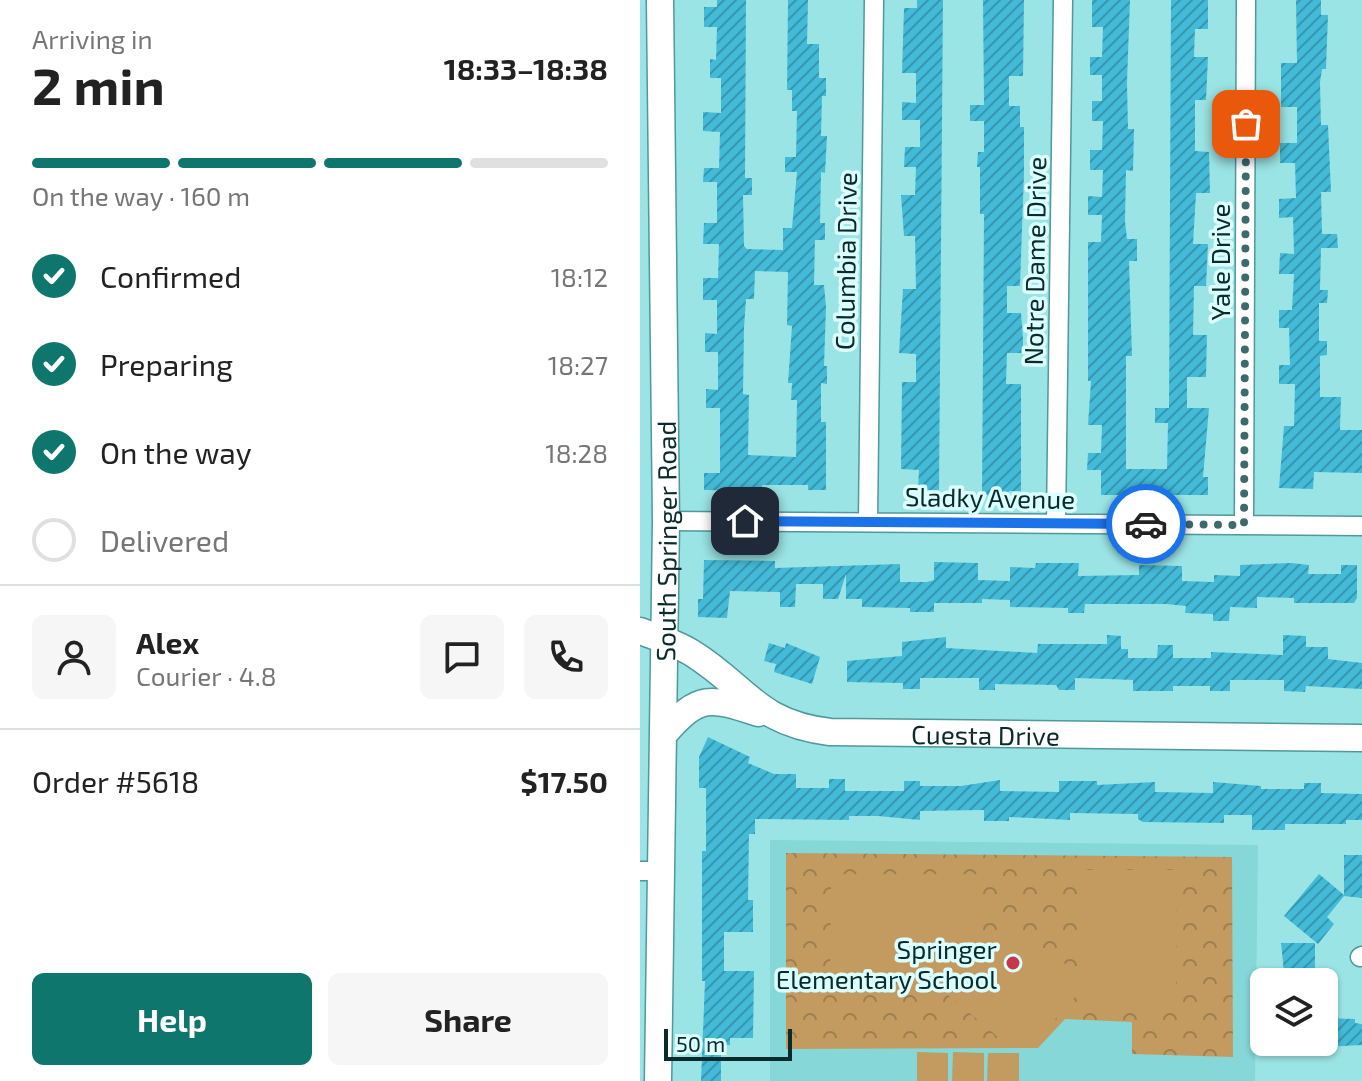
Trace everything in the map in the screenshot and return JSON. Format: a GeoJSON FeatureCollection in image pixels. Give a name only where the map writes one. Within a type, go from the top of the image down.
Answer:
{"type":"FeatureCollection","features":[{"type":"Feature","properties":{"kind":"street","name":"South Springer Road"},"geometry":{"type":"LineString","coordinates":[[658,1081],[650,871],[665,733],[666,521],[660,0]]}},
{"type":"Feature","properties":{"kind":"street","name":"Columbia Drive"},"geometry":{"type":"LineString","coordinates":[[868,522],[874,0]]}},
{"type":"Feature","properties":{"kind":"street","name":"Notre Dame Drive"},"geometry":{"type":"LineString","coordinates":[[1056,523],[1063,0]]}},
{"type":"Feature","properties":{"kind":"street","name":"Yale Drive"},"geometry":{"type":"LineString","coordinates":[[1244,525],[1246,0]]}},
{"type":"Feature","properties":{"kind":"street","name":"Sladky Avenue"},"geometry":{"type":"LineString","coordinates":[[666,521],[1362,526]]}},
{"type":"Feature","properties":{"kind":"street","name":"Cuesta Drive"},"geometry":{"type":"LineString","coordinates":[[640,631],[691,653],[776,719],[801,729],[830,732],[1362,738]]}},
{"type":"Feature","properties":{"kind":"street"},"geometry":{"type":"LineString","coordinates":[[665,733],[688,707],[708,700],[723,701],[776,719]]}},
{"type":"Feature","properties":{"kind":"shaded area","name":"Springer Elementary School"},"geometry":{"type":"Polygon","coordinates":[[[770,840],[1258,845],[1256,968],[1250,968],[1250,1056],[1255,1056],[1255,1081],[770,1081],[770,840]]]}},
{"type":"Feature","properties":{"kind":"green space","name":"Springer Elementary School"},"geometry":{"type":"Polygon","coordinates":[[[786,853],[1232,857],[1233,1057],[1132,1054],[1132,1022],[1065,1019],[1038,1048],[786,1049],[786,853]]]}},
{"type":"Feature","properties":{"kind":"green space"},"geometry":{"type":"Polygon","coordinates":[[[1083,870],[1177,870],[1176,1012],[1083,1012],[1082,989],[1030,1048],[1011,1048],[942,990],[952,977],[830,976],[831,874],[979,874],[979,957],[1010,940],[1054,951],[1082,984],[1083,870]]]}},
{"type":"Feature","properties":{"kind":"green space"},"geometry":{"type":"Polygon","coordinates":[[[917,1052],[948,1053],[948,1081],[917,1081],[917,1052]]]}},
{"type":"Feature","properties":{"kind":"green space"},"geometry":{"type":"Polygon","coordinates":[[[953,1052],[984,1053],[984,1081],[952,1081],[953,1052]]]}},
{"type":"Feature","properties":{"kind":"green space"},"geometry":{"type":"Polygon","coordinates":[[[988,1053],[1019,1053],[1019,1081],[987,1081],[988,1053]]]}},
{"type":"Feature","properties":{"kind":"building"},"geometry":{"type":"Polygon","coordinates":[[[717,0],[746,0],[745,178],[752,178],[752,195],[743,195],[744,246],[747,249],[783,250],[783,228],[792,228],[797,172],[785,172],[785,157],[796,157],[797,111],[792,111],[792,90],[787,90],[788,0],[808,0],[807,44],[819,44],[819,78],[826,78],[826,96],[822,96],[821,136],[827,136],[825,173],[821,172],[820,223],[825,223],[825,240],[815,240],[814,285],[824,285],[826,307],[824,366],[827,366],[827,384],[821,383],[821,422],[826,422],[826,490],[808,490],[808,485],[762,485],[762,491],[704,490],[704,473],[720,473],[720,408],[706,408],[706,389],[718,390],[718,352],[705,352],[705,333],[717,334],[717,300],[703,300],[703,278],[718,278],[719,244],[703,244],[704,223],[717,223],[717,182],[703,182],[704,168],[719,168],[720,132],[703,131],[703,112],[721,113],[721,78],[710,78],[710,59],[716,60],[717,27],[704,27],[704,7],[717,7],[717,0]],[[755,271],[754,299],[746,299],[743,394],[749,395],[748,455],[796,457],[797,400],[791,400],[792,383],[788,383],[792,326],[787,325],[788,272],[755,271]]]}},
{"type":"Feature","properties":{"kind":"building"},"geometry":{"type":"Polygon","coordinates":[[[917,0],[943,0],[939,490],[918,490],[919,470],[901,469],[902,382],[916,382],[916,354],[899,353],[903,289],[916,289],[915,236],[904,236],[901,195],[915,195],[916,167],[904,167],[905,147],[920,147],[920,120],[902,120],[902,102],[916,103],[916,73],[902,73],[904,8],[917,8],[917,0]]]}},
{"type":"Feature","properties":{"kind":"building"},"geometry":{"type":"Polygon","coordinates":[[[983,0],[1024,0],[1023,76],[1009,76],[1009,106],[1020,106],[1020,127],[1024,127],[1024,173],[1020,286],[1007,286],[1007,313],[1021,313],[1023,353],[1007,353],[1006,384],[1021,384],[1021,491],[1009,491],[1009,496],[982,495],[984,214],[980,214],[980,167],[977,167],[978,152],[984,152],[984,121],[970,121],[970,105],[984,105],[983,0]]]}},
{"type":"Feature","properties":{"kind":"building"},"geometry":{"type":"Polygon","coordinates":[[[1092,0],[1130,0],[1128,129],[1134,129],[1133,171],[1126,170],[1125,221],[1127,239],[1137,239],[1137,261],[1129,261],[1132,356],[1126,356],[1126,469],[1167,469],[1168,423],[1155,423],[1155,408],[1169,408],[1171,0],[1208,0],[1208,29],[1195,29],[1194,57],[1208,57],[1206,100],[1195,100],[1195,151],[1209,152],[1210,193],[1196,193],[1193,244],[1208,244],[1206,286],[1194,286],[1193,335],[1207,335],[1206,377],[1187,377],[1187,408],[1209,408],[1203,477],[1208,477],[1208,495],[1101,495],[1101,470],[1087,470],[1088,453],[1101,453],[1102,425],[1088,425],[1091,381],[1088,381],[1088,242],[1101,242],[1102,215],[1088,215],[1088,196],[1102,197],[1103,170],[1090,170],[1090,150],[1102,150],[1103,121],[1092,121],[1092,101],[1102,101],[1102,75],[1090,75],[1090,57],[1102,57],[1103,27],[1092,27],[1092,0]]]}},
{"type":"Feature","properties":{"kind":"building"},"geometry":{"type":"Polygon","coordinates":[[[1296,0],[1321,0],[1321,15],[1328,15],[1326,69],[1322,69],[1320,82],[1321,125],[1328,125],[1331,192],[1321,192],[1322,234],[1337,234],[1338,248],[1321,248],[1320,290],[1328,290],[1327,303],[1319,303],[1319,341],[1327,341],[1327,355],[1320,356],[1320,397],[1341,397],[1340,430],[1362,430],[1362,473],[1314,472],[1313,489],[1279,488],[1284,426],[1294,426],[1295,384],[1279,384],[1279,365],[1290,365],[1289,328],[1279,328],[1279,310],[1292,310],[1294,274],[1279,274],[1280,253],[1294,254],[1293,217],[1279,218],[1279,199],[1296,198],[1295,163],[1280,163],[1280,143],[1297,143],[1297,107],[1281,107],[1281,63],[1297,63],[1296,0]]]}},
{"type":"Feature","properties":{"kind":"building"},"geometry":{"type":"Polygon","coordinates":[[[704,560],[775,561],[775,568],[900,564],[900,582],[934,580],[934,562],[978,563],[978,580],[1010,581],[1010,567],[1035,568],[1036,563],[1079,563],[1078,576],[1139,575],[1139,565],[1182,566],[1182,581],[1214,582],[1214,575],[1240,576],[1240,565],[1291,563],[1309,565],[1308,574],[1341,574],[1341,565],[1357,565],[1357,598],[1354,603],[1294,603],[1294,598],[1257,597],[1257,608],[1230,607],[1229,621],[1213,621],[1213,614],[1185,613],[1186,606],[1166,604],[1085,604],[1084,613],[1068,613],[1068,608],[1010,607],[1010,600],[982,599],[982,603],[934,603],[934,612],[910,612],[910,608],[862,607],[862,599],[846,599],[846,574],[838,599],[823,599],[823,584],[796,584],[795,607],[780,607],[780,592],[730,591],[727,618],[698,617],[698,599],[703,599],[704,560]]]}},
{"type":"Feature","properties":{"kind":"building"},"geometry":{"type":"Polygon","coordinates":[[[1107,635],[1121,636],[1121,649],[1128,649],[1128,658],[1157,658],[1158,645],[1173,645],[1173,658],[1211,658],[1211,652],[1283,655],[1283,635],[1306,636],[1306,647],[1328,647],[1328,659],[1362,663],[1362,689],[1306,686],[1305,692],[1284,691],[1284,680],[1230,680],[1230,691],[1210,691],[1210,686],[1173,686],[1173,691],[1133,691],[1133,680],[1075,678],[1075,690],[1059,690],[1056,685],[995,684],[995,690],[979,690],[979,678],[920,678],[920,689],[903,689],[903,683],[847,682],[847,661],[902,656],[902,642],[946,637],[946,648],[1037,653],[1038,644],[1107,644],[1107,635]]]}},
{"type":"Feature","properties":{"kind":"building"},"geometry":{"type":"Polygon","coordinates":[[[769,643],[785,648],[786,643],[820,657],[812,684],[774,672],[776,664],[764,661],[769,643]]]}},
{"type":"Feature","properties":{"kind":"building"},"geometry":{"type":"Polygon","coordinates":[[[708,737],[750,757],[748,763],[774,774],[796,774],[796,788],[829,788],[829,779],[845,779],[845,791],[904,791],[904,781],[920,781],[920,786],[961,786],[1000,780],[1000,791],[1059,792],[1059,781],[1097,781],[1097,785],[1155,782],[1155,792],[1213,793],[1213,782],[1261,786],[1261,789],[1304,789],[1304,783],[1321,783],[1321,793],[1362,794],[1362,820],[1346,820],[1346,824],[1285,824],[1285,830],[1252,830],[1252,815],[1224,815],[1224,823],[1143,822],[1138,819],[1138,814],[1070,813],[1070,820],[1009,817],[1009,821],[984,821],[984,810],[920,811],[920,820],[878,816],[849,816],[849,820],[755,819],[755,834],[749,834],[748,900],[753,900],[753,932],[724,932],[724,971],[754,971],[753,1038],[730,1038],[730,1045],[721,1045],[721,1081],[701,1081],[705,981],[702,981],[702,851],[706,851],[706,788],[699,788],[699,757],[708,737]]]}},
{"type":"Feature","properties":{"kind":"building"},"geometry":{"type":"Polygon","coordinates":[[[1344,855],[1362,855],[1362,898],[1344,896],[1327,917],[1334,924],[1318,944],[1284,916],[1319,874],[1344,895],[1344,855]]]}},
{"type":"Feature","properties":{"kind":"building"},"geometry":{"type":"Polygon","coordinates":[[[1281,943],[1315,943],[1315,968],[1284,968],[1281,943]]]}},
{"type":"Feature","properties":{"kind":"building"},"geometry":{"type":"Polygon","coordinates":[[[1338,1018],[1355,1019],[1355,1023],[1362,1024],[1362,1045],[1338,1046],[1338,1018]]]}},
{"type":"Feature","properties":{"kind":"way so far"},"geometry":{"type":"LineString","coordinates":[[1146,524],[1244,525],[1246,124]]}},
{"type":"Feature","properties":{"kind":"place","name":"Springer Elementary School"},"geometry":{"type":"Point","coordinates":[1013,963]}},
{"type":"Feature","properties":{"kind":"route"},"geometry":{"type":"LineString","coordinates":[[745,521],[1146,524]]}}]}
